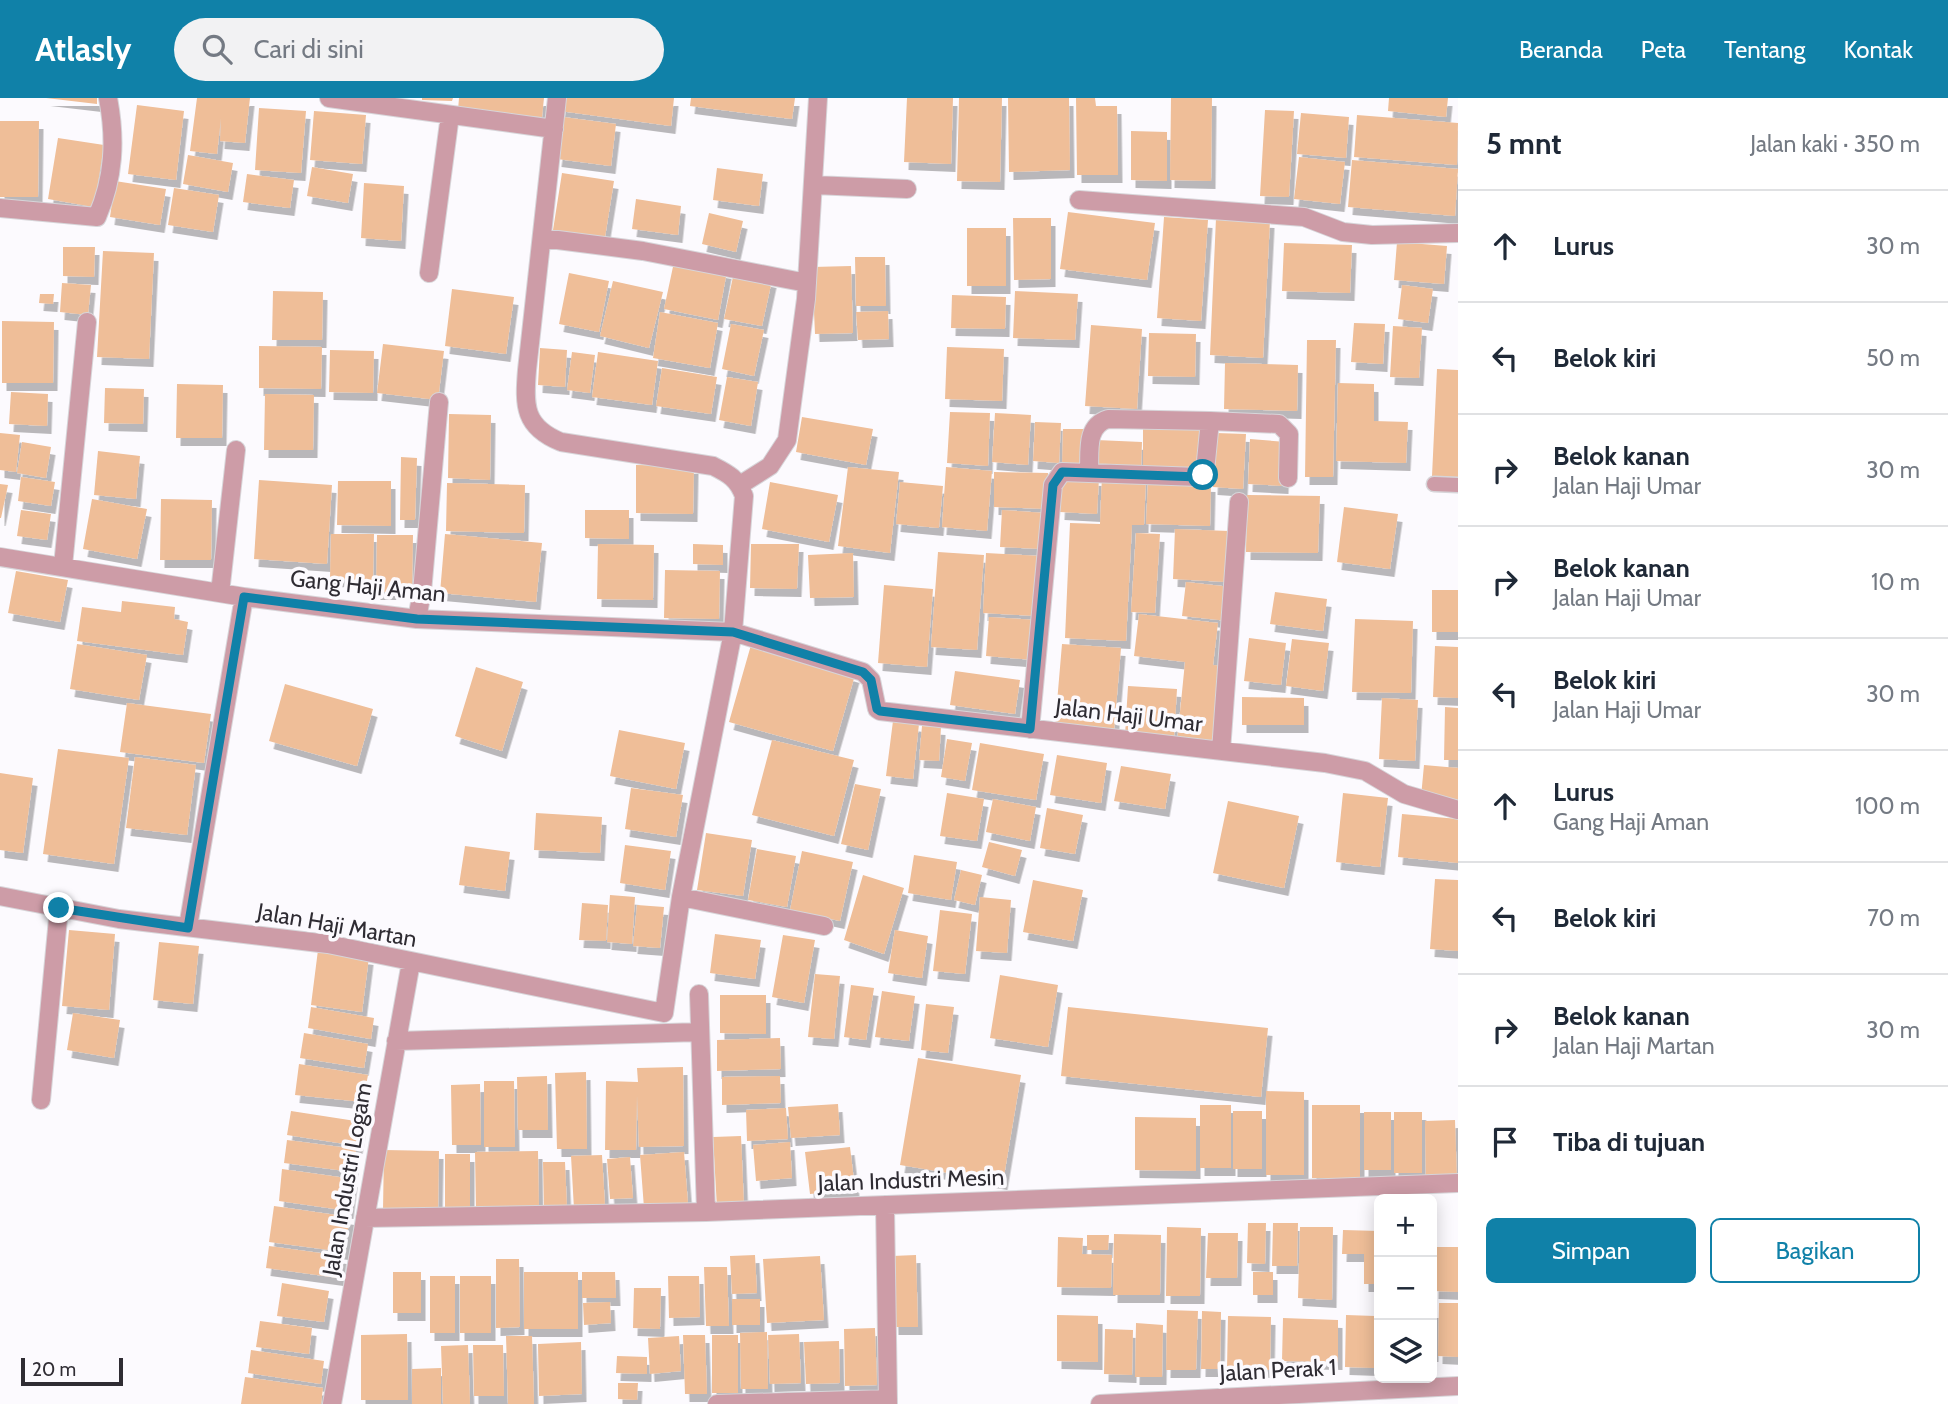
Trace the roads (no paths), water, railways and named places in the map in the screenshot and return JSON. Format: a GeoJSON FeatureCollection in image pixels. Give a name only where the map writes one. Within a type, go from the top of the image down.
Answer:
{"type":"FeatureCollection","features":[{"type":"Feature","properties":{"kind":"street"},"geometry":{"type":"LineString","coordinates":[[0,208],[97,217],[109,189],[113,158],[108,98]]}},
{"type":"Feature","properties":{"kind":"street"},"geometry":{"type":"LineString","coordinates":[[329,98],[554,129]]}},
{"type":"Feature","properties":{"kind":"street"},"geometry":{"type":"LineString","coordinates":[[557,98],[526,393],[527,412],[535,427],[544,436],[561,442],[713,466],[730,474],[740,485],[744,510],[733,632],[681,897],[824,926]]}},
{"type":"Feature","properties":{"kind":"street"},"geometry":{"type":"LineString","coordinates":[[740,485],[770,466],[787,440],[807,283],[818,98]]}},
{"type":"Feature","properties":{"kind":"street"},"geometry":{"type":"LineString","coordinates":[[429,273],[450,115]]}},
{"type":"Feature","properties":{"kind":"street"},"geometry":{"type":"LineString","coordinates":[[814,186],[907,189]]}},
{"type":"Feature","properties":{"kind":"street"},"geometry":{"type":"LineString","coordinates":[[1079,200],[1304,217],[1343,232],[1372,235],[1458,233]]}},
{"type":"Feature","properties":{"kind":"street"},"geometry":{"type":"LineString","coordinates":[[542,238],[643,251],[807,283]]}},
{"type":"Feature","properties":{"kind":"street"},"geometry":{"type":"LineString","coordinates":[[63,566],[88,322]]}},
{"type":"Feature","properties":{"kind":"street"},"geometry":{"type":"LineString","coordinates":[[417,619],[422,592],[439,402]]}},
{"type":"Feature","properties":{"kind":"street"},"geometry":{"type":"LineString","coordinates":[[1089,474],[1092,428],[1097,422],[1108,419],[1210,421],[1279,424],[1289,435],[1288,478]]}},
{"type":"Feature","properties":{"kind":"street"},"geometry":{"type":"LineString","coordinates":[[1030,729],[1053,485],[1062,472],[1199,477],[1205,471],[1210,421]]}},
{"type":"Feature","properties":{"kind":"street"},"geometry":{"type":"LineString","coordinates":[[220,593],[236,450]]}},
{"type":"Feature","properties":{"kind":"street"},"geometry":{"type":"LineString","coordinates":[[1221,751],[1239,502]]}},
{"type":"Feature","properties":{"kind":"street","name":"Gang Haji Aman"},"geometry":{"type":"LineString","coordinates":[[0,557],[244,597],[417,619],[733,632]]}},
{"type":"Feature","properties":{"kind":"street"},"geometry":{"type":"LineString","coordinates":[[188,928],[244,597]]}},
{"type":"Feature","properties":{"kind":"street","name":"Jalan Haji Umar"},"geometry":{"type":"LineString","coordinates":[[733,632],[863,672],[871,680],[877,709],[880,711],[1325,762],[1365,771],[1404,794],[1458,810]]}},
{"type":"Feature","properties":{"kind":"street","name":"Jalan Haji Martan"},"geometry":{"type":"LineString","coordinates":[[0,896],[188,928],[328,944],[664,1013],[681,897]]}},
{"type":"Feature","properties":{"kind":"street"},"geometry":{"type":"LineString","coordinates":[[41,1100],[59,908]]}},
{"type":"Feature","properties":{"kind":"street","name":"Jalan Industri Logam"},"geometry":{"type":"LineString","coordinates":[[332,1404],[411,962]]}},
{"type":"Feature","properties":{"kind":"street"},"geometry":{"type":"LineString","coordinates":[[699,994],[706,1212]]}},
{"type":"Feature","properties":{"kind":"street"},"geometry":{"type":"LineString","coordinates":[[396,1041],[700,1032]]}},
{"type":"Feature","properties":{"kind":"street","name":"Jalan Industri Mesin"},"geometry":{"type":"LineString","coordinates":[[365,1218],[706,1212],[1458,1183]]}},
{"type":"Feature","properties":{"kind":"street"},"geometry":{"type":"LineString","coordinates":[[717,1404],[888,1402],[886,1205]]}},
{"type":"Feature","properties":{"kind":"street","name":"Jalan Perak 1"},"geometry":{"type":"LineString","coordinates":[[1100,1404],[1458,1386]]}},
{"type":"Feature","properties":{"kind":"lane"},"geometry":{"type":"LineString","coordinates":[[1434,484],[1458,485]]}}]}
